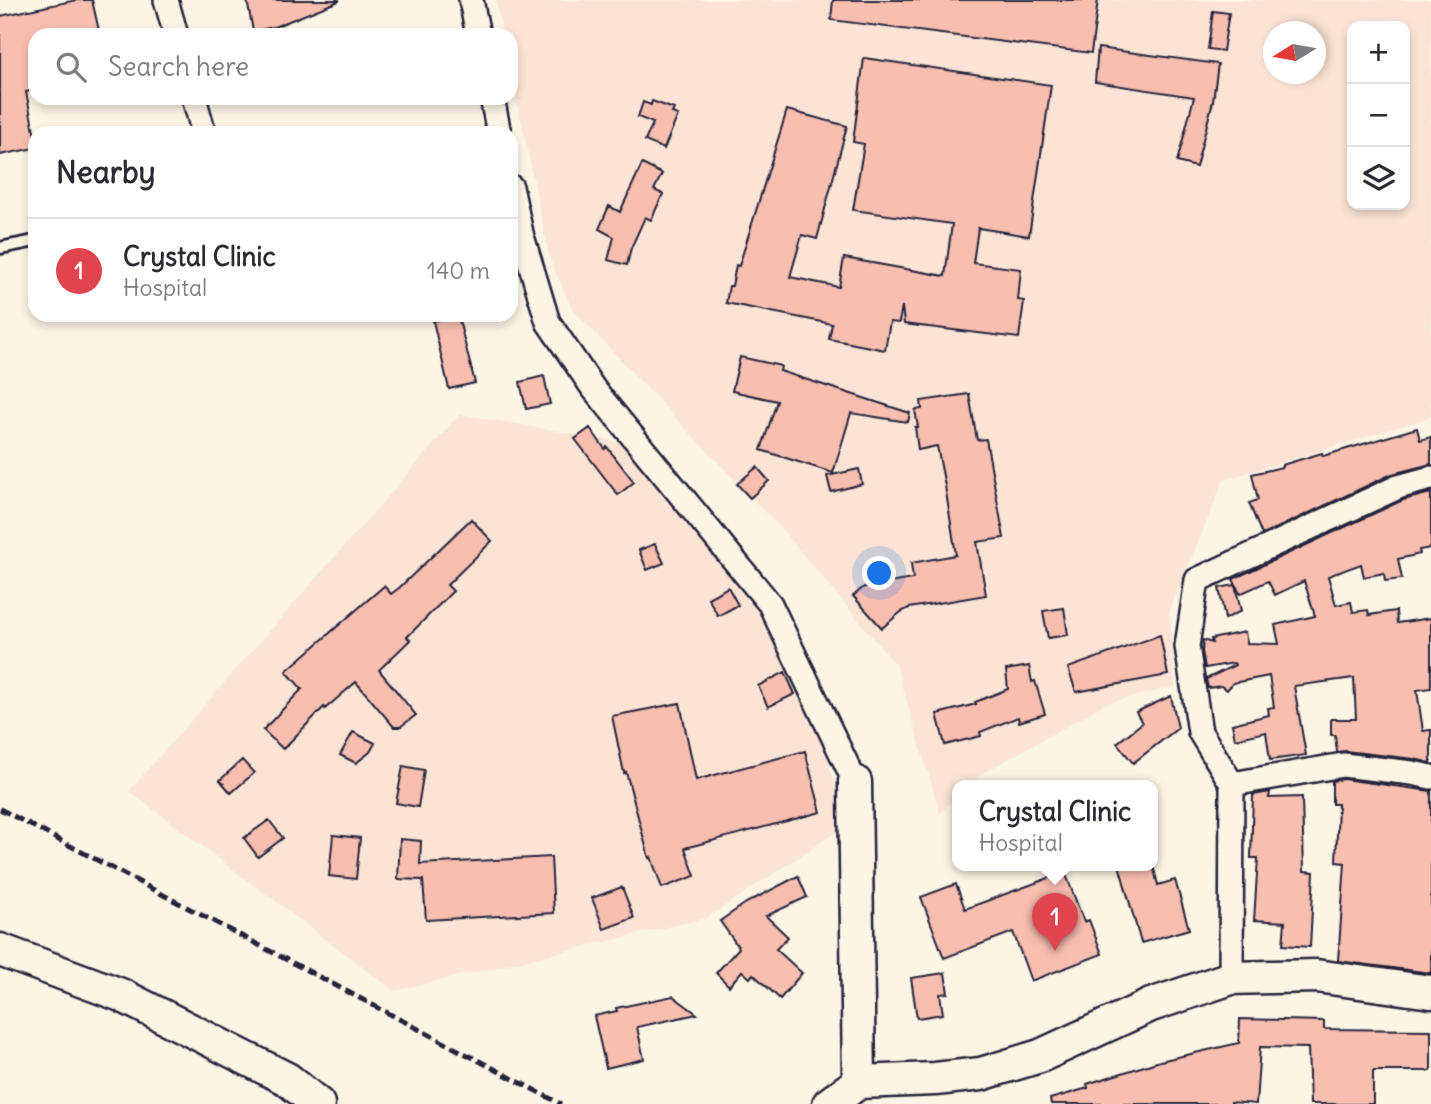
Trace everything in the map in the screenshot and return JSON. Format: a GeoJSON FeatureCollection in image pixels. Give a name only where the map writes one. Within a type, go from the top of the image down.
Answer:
{"type":"FeatureCollection","features":[{"type":"Feature","properties":{"kind":"street"},"geometry":{"type":"LineString","coordinates":[[166,0],[174,28]]}},
{"type":"Feature","properties":{"kind":"street"},"geometry":{"type":"LineString","coordinates":[[471,0],[477,28]]}},
{"type":"Feature","properties":{"kind":"street"},"geometry":{"type":"LineString","coordinates":[[196,105],[202,126]]}},
{"type":"Feature","properties":{"kind":"street"},"geometry":{"type":"LineString","coordinates":[[493,105],[498,126]]}},
{"type":"Feature","properties":{"kind":"street"},"geometry":{"type":"LineString","coordinates":[[518,219],[548,322],[593,387],[770,604],[855,782],[859,1082]]}},
{"type":"Feature","properties":{"kind":"street"},"geometry":{"type":"LineString","coordinates":[[1231,978],[1232,784],[1200,732],[1187,646],[1197,580],[1398,487],[1431,478]]}},
{"type":"Feature","properties":{"kind":"street"},"geometry":{"type":"LineString","coordinates":[[1232,784],[1343,765],[1431,777]]}},
{"type":"Feature","properties":{"kind":"street"},"geometry":{"type":"LineString","coordinates":[[0,950],[121,995],[287,1079],[318,1104]]}},
{"type":"Feature","properties":{"kind":"street"},"geometry":{"type":"LineString","coordinates":[[829,1104],[859,1082],[981,1074],[1040,1056],[1151,1005],[1231,978],[1315,975],[1431,992]]}},
{"type":"Feature","properties":{"kind":"lane"},"geometry":{"type":"LineString","coordinates":[[0,248],[28,242]]}},
{"type":"Feature","properties":{"kind":"shaded area"},"geometry":{"type":"Polygon","coordinates":[[[496,0],[1431,0],[1431,417],[1224,480],[1169,612],[1176,686],[1105,704],[974,780],[952,780],[952,801],[940,813],[896,665],[784,532],[573,310],[550,260],[518,105],[518,28],[502,28],[496,0]]]}},
{"type":"Feature","properties":{"kind":"shaded area"},"geometry":{"type":"Polygon","coordinates":[[[460,414],[635,445],[783,604],[847,825],[707,918],[394,991],[129,791],[460,414]]]}},
{"type":"Feature","properties":{"kind":"building"},"geometry":{"type":"Polygon","coordinates":[[[77,0],[92,0],[98,28],[28,28],[26,92],[33,126],[28,126],[28,149],[0,155],[0,16],[77,0]]]}},
{"type":"Feature","properties":{"kind":"building"},"geometry":{"type":"Polygon","coordinates":[[[247,0],[339,0],[274,27],[252,28],[247,0]]]}},
{"type":"Feature","properties":{"kind":"building"},"geometry":{"type":"Polygon","coordinates":[[[833,0],[1098,0],[1091,53],[831,20],[833,0]]]}},
{"type":"Feature","properties":{"kind":"building"},"geometry":{"type":"Polygon","coordinates":[[[1213,11],[1229,13],[1223,51],[1208,49],[1213,11]]]}},
{"type":"Feature","properties":{"kind":"building"},"geometry":{"type":"Polygon","coordinates":[[[1098,48],[1218,64],[1213,101],[1196,167],[1177,162],[1194,97],[1095,82],[1098,48]]]}},
{"type":"Feature","properties":{"kind":"building"},"geometry":{"type":"Polygon","coordinates":[[[864,58],[1051,85],[1029,236],[978,228],[973,263],[1021,269],[1018,300],[1024,301],[1019,338],[904,324],[902,306],[899,323],[890,322],[885,350],[829,339],[832,324],[726,303],[729,286],[732,286],[736,265],[739,266],[787,110],[847,126],[817,239],[802,235],[790,277],[839,287],[844,258],[945,276],[952,224],[853,210],[864,144],[853,142],[864,58]]]}},
{"type":"Feature","properties":{"kind":"building"},"geometry":{"type":"Polygon","coordinates":[[[652,101],[674,109],[672,113],[678,115],[664,149],[645,141],[653,123],[638,117],[643,102],[651,105],[652,101]]]}},
{"type":"Feature","properties":{"kind":"building"},"geometry":{"type":"Polygon","coordinates":[[[642,164],[662,174],[654,190],[663,194],[651,220],[645,217],[631,248],[627,265],[608,260],[614,237],[599,229],[609,206],[620,212],[642,164]]]}},
{"type":"Feature","properties":{"kind":"building"},"geometry":{"type":"Polygon","coordinates":[[[433,322],[460,322],[475,383],[449,389],[433,322]]]}},
{"type":"Feature","properties":{"kind":"building"},"geometry":{"type":"Polygon","coordinates":[[[740,357],[781,366],[780,371],[910,413],[908,422],[851,413],[833,473],[761,450],[777,401],[732,391],[740,357]]]}},
{"type":"Feature","properties":{"kind":"building"},"geometry":{"type":"Polygon","coordinates":[[[544,376],[550,404],[526,409],[520,382],[544,376]]]}},
{"type":"Feature","properties":{"kind":"building"},"geometry":{"type":"Polygon","coordinates":[[[969,394],[977,440],[986,439],[1004,538],[977,542],[986,595],[909,608],[882,628],[853,596],[864,587],[913,579],[911,563],[956,555],[937,446],[918,450],[915,410],[922,409],[921,401],[969,394]]]}},
{"type":"Feature","properties":{"kind":"building"},"geometry":{"type":"Polygon","coordinates":[[[590,428],[634,482],[618,495],[575,439],[590,428]]]}},
{"type":"Feature","properties":{"kind":"building"},"geometry":{"type":"Polygon","coordinates":[[[1417,428],[1420,440],[1431,437],[1431,464],[1392,474],[1262,535],[1249,503],[1258,500],[1252,474],[1417,428]]]}},
{"type":"Feature","properties":{"kind":"building"},"geometry":{"type":"Polygon","coordinates":[[[757,467],[769,481],[750,498],[737,484],[757,467]]]}},
{"type":"Feature","properties":{"kind":"building"},"geometry":{"type":"Polygon","coordinates":[[[859,469],[862,484],[831,492],[827,476],[859,469]]]}},
{"type":"Feature","properties":{"kind":"building"},"geometry":{"type":"Polygon","coordinates":[[[1431,493],[1431,548],[1419,550],[1420,554],[1398,559],[1402,579],[1385,581],[1384,573],[1364,577],[1361,564],[1328,576],[1336,605],[1351,602],[1353,612],[1368,610],[1369,615],[1396,611],[1397,623],[1431,618],[1431,688],[1417,690],[1423,731],[1431,730],[1431,763],[1337,752],[1335,735],[1331,735],[1331,719],[1356,719],[1354,678],[1294,686],[1306,755],[1270,760],[1266,732],[1235,739],[1232,724],[1269,715],[1268,708],[1274,707],[1269,676],[1233,683],[1227,690],[1221,686],[1208,688],[1206,679],[1235,665],[1205,668],[1203,640],[1212,643],[1211,639],[1245,632],[1247,643],[1279,644],[1275,625],[1315,616],[1304,581],[1275,595],[1268,581],[1240,594],[1233,579],[1403,500],[1431,493]]]}},
{"type":"Feature","properties":{"kind":"building"},"geometry":{"type":"Polygon","coordinates":[[[471,519],[492,541],[447,585],[453,591],[407,637],[410,640],[379,670],[416,715],[400,727],[394,727],[356,682],[325,709],[324,707],[283,749],[263,730],[302,689],[286,671],[384,586],[391,594],[399,588],[471,519]]]}},
{"type":"Feature","properties":{"kind":"building"},"geometry":{"type":"Polygon","coordinates":[[[655,544],[664,563],[647,570],[639,550],[655,544]]]}},
{"type":"Feature","properties":{"kind":"building"},"geometry":{"type":"Polygon","coordinates":[[[1235,585],[1241,611],[1225,619],[1219,588],[1235,585]]]}},
{"type":"Feature","properties":{"kind":"building"},"geometry":{"type":"Polygon","coordinates":[[[728,587],[738,605],[718,616],[708,598],[728,587]]]}},
{"type":"Feature","properties":{"kind":"building"},"geometry":{"type":"Polygon","coordinates":[[[1064,608],[1068,635],[1048,638],[1043,611],[1064,608]]]}},
{"type":"Feature","properties":{"kind":"building"},"geometry":{"type":"Polygon","coordinates":[[[1160,635],[1168,675],[1076,692],[1068,668],[1160,635]]]}},
{"type":"Feature","properties":{"kind":"building"},"geometry":{"type":"Polygon","coordinates":[[[1029,666],[1032,682],[1035,681],[1045,714],[1019,722],[1018,717],[980,732],[981,736],[945,745],[937,714],[976,704],[975,702],[1008,689],[1006,670],[1029,666]]]}},
{"type":"Feature","properties":{"kind":"building"},"geometry":{"type":"Polygon","coordinates":[[[785,672],[795,694],[768,707],[758,686],[785,672]]]}},
{"type":"Feature","properties":{"kind":"building"},"geometry":{"type":"Polygon","coordinates":[[[1171,696],[1178,728],[1133,763],[1117,743],[1142,723],[1136,712],[1171,696]]]}},
{"type":"Feature","properties":{"kind":"building"},"geometry":{"type":"Polygon","coordinates":[[[680,703],[696,780],[805,751],[821,812],[685,848],[695,876],[662,888],[651,857],[649,858],[626,772],[624,773],[612,716],[680,703]]]}},
{"type":"Feature","properties":{"kind":"building"},"geometry":{"type":"Polygon","coordinates":[[[353,732],[375,743],[370,752],[356,763],[340,755],[353,732]]]}},
{"type":"Feature","properties":{"kind":"building"},"geometry":{"type":"Polygon","coordinates":[[[242,760],[254,773],[231,793],[220,780],[242,760]]]}},
{"type":"Feature","properties":{"kind":"building"},"geometry":{"type":"Polygon","coordinates":[[[403,766],[424,770],[418,807],[396,803],[403,766]]]}},
{"type":"Feature","properties":{"kind":"building"},"geometry":{"type":"Polygon","coordinates":[[[1343,779],[1431,791],[1431,973],[1338,961],[1345,863],[1336,862],[1338,804],[1332,804],[1332,781],[1343,779]]]}},
{"type":"Feature","properties":{"kind":"building"},"geometry":{"type":"Polygon","coordinates":[[[1270,792],[1269,798],[1302,797],[1304,871],[1314,872],[1310,947],[1283,945],[1285,922],[1254,920],[1258,858],[1251,858],[1253,795],[1270,792]]]}},
{"type":"Feature","properties":{"kind":"building"},"geometry":{"type":"Polygon","coordinates":[[[269,820],[283,838],[258,857],[244,838],[269,820]]]}},
{"type":"Feature","properties":{"kind":"building"},"geometry":{"type":"Polygon","coordinates":[[[333,835],[360,838],[356,879],[329,876],[333,835]]]}},
{"type":"Feature","properties":{"kind":"building"},"geometry":{"type":"Polygon","coordinates":[[[400,839],[421,841],[420,864],[551,857],[554,913],[426,920],[423,880],[398,879],[400,839]]]}},
{"type":"Feature","properties":{"kind":"building"},"geometry":{"type":"Polygon","coordinates":[[[1121,871],[1154,871],[1158,885],[1175,880],[1189,929],[1141,943],[1121,871]]]}},
{"type":"Feature","properties":{"kind":"building"},"geometry":{"type":"Polygon","coordinates":[[[1065,872],[1084,922],[1089,920],[1102,954],[1031,981],[1013,932],[944,958],[921,897],[956,884],[965,909],[1065,872]]]}},
{"type":"Feature","properties":{"kind":"building"},"geometry":{"type":"Polygon","coordinates":[[[798,876],[807,897],[766,916],[788,937],[776,949],[802,973],[780,999],[753,974],[750,978],[742,971],[729,986],[716,973],[739,948],[720,921],[746,903],[798,876]]]}},
{"type":"Feature","properties":{"kind":"building"},"geometry":{"type":"Polygon","coordinates":[[[622,887],[634,918],[604,929],[592,898],[622,887]]]}},
{"type":"Feature","properties":{"kind":"building"},"geometry":{"type":"Polygon","coordinates":[[[945,973],[948,993],[940,994],[943,1014],[917,1018],[911,978],[945,973]]]}},
{"type":"Feature","properties":{"kind":"building"},"geometry":{"type":"Polygon","coordinates":[[[673,996],[697,1014],[637,1027],[644,1059],[606,1068],[594,1016],[617,1011],[616,1008],[673,996]]]}},
{"type":"Feature","properties":{"kind":"building"},"geometry":{"type":"Polygon","coordinates":[[[1240,1019],[1324,1021],[1324,1029],[1431,1030],[1431,1071],[1373,1071],[1373,1104],[1310,1104],[1308,1048],[1260,1047],[1256,1104],[1051,1104],[1050,1099],[1088,1088],[1087,1084],[1160,1061],[1239,1043],[1240,1019]]]}},
{"type":"Feature","properties":{"kind":"railway"},"geometry":{"type":"LineString","coordinates":[[0,809],[561,1104]]}},
{"type":"Feature","properties":{"kind":"place","name":"Crystal Clinic"},"geometry":{"type":"Point","coordinates":[1055,951]}}]}
